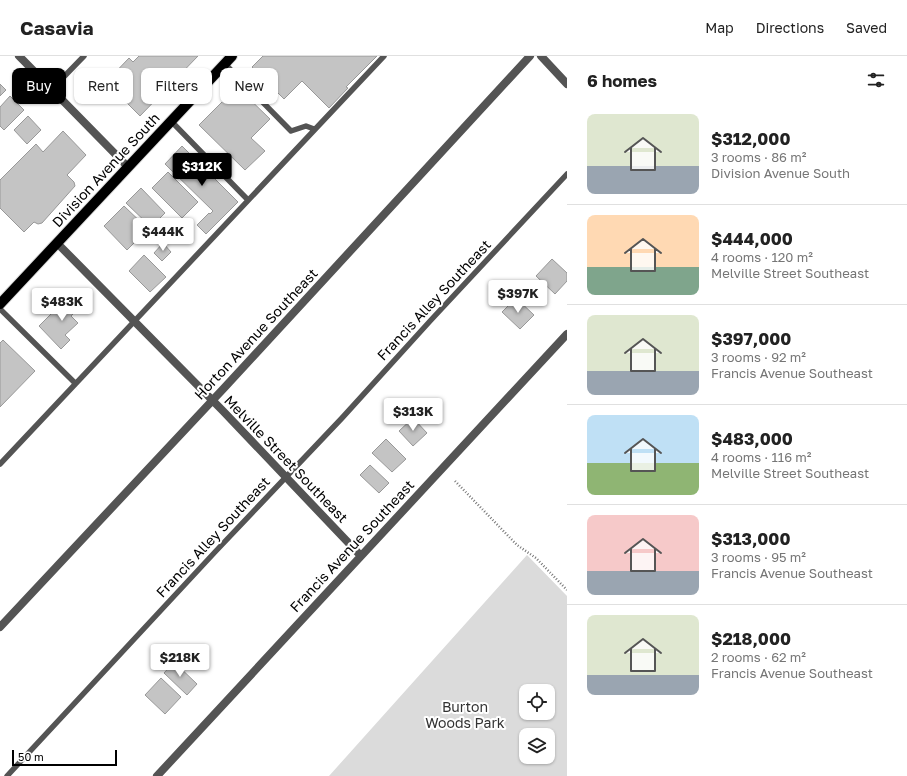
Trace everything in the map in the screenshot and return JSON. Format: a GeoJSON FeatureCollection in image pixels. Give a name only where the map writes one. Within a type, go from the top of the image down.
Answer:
{"type":"FeatureCollection","features":[{"type":"Feature","properties":{"kind":"main road","name":"Division Avenue South"},"geometry":{"type":"LineString","coordinates":[[0,304],[172,122],[232,56]]}},
{"type":"Feature","properties":{"kind":"street"},"geometry":{"type":"LineString","coordinates":[[19,56],[31,68]]}},
{"type":"Feature","properties":{"kind":"street","name":"Horton Avenue Southeast"},"geometry":{"type":"LineString","coordinates":[[0,627],[530,56]]}},
{"type":"Feature","properties":{"kind":"street"},"geometry":{"type":"LineString","coordinates":[[541,56],[567,84]]}},
{"type":"Feature","properties":{"kind":"street"},"geometry":{"type":"LineString","coordinates":[[66,103],[128,167]]}},
{"type":"Feature","properties":{"kind":"street","name":"Melville Street Southeast"},"geometry":{"type":"LineString","coordinates":[[57,243],[212,400],[361,556]]}},
{"type":"Feature","properties":{"kind":"street","name":"Francis Avenue Southeast"},"geometry":{"type":"LineString","coordinates":[[157,776],[567,334]]}},
{"type":"Feature","properties":{"kind":"lane"},"geometry":{"type":"LineString","coordinates":[[66,75],[84,56]]}},
{"type":"Feature","properties":{"kind":"lane"},"geometry":{"type":"LineString","coordinates":[[0,464],[384,56]]}},
{"type":"Feature","properties":{"kind":"lane"},"geometry":{"type":"LineString","coordinates":[[225,64],[290,131],[306,126],[314,129]]}},
{"type":"Feature","properties":{"kind":"lane"},"geometry":{"type":"LineString","coordinates":[[172,122],[248,200]]}},
{"type":"Feature","properties":{"kind":"lane","name":"Francis Alley Southeast"},"geometry":{"type":"LineString","coordinates":[[7,776],[342,418],[567,174]]}},
{"type":"Feature","properties":{"kind":"lane"},"geometry":{"type":"LineString","coordinates":[[0,309],[75,384]]}},
{"type":"Feature","properties":{"kind":"path"},"geometry":{"type":"LineString","coordinates":[[455,481],[517,545],[536,558],[567,590]]}},
{"type":"Feature","properties":{"kind":"green space","name":"Burton Woods Park"},"geometry":{"type":"Polygon","coordinates":[[[527,555],[567,596],[567,776],[329,776],[527,555]]]}},
{"type":"Feature","properties":{"kind":"building"},"geometry":{"type":"Polygon","coordinates":[[[139,56],[198,56],[186,68],[141,68],[141,104],[152,104],[140,116],[128,104],[133,104],[133,68],[119,68],[129,58],[133,62],[139,56]]]}},
{"type":"Feature","properties":{"kind":"building"},"geometry":{"type":"Polygon","coordinates":[[[263,56],[377,56],[346,87],[348,88],[329,108],[302,81],[284,99],[278,93],[278,68],[252,67],[263,56]]]}},
{"type":"Feature","properties":{"kind":"building"},"geometry":{"type":"Polygon","coordinates":[[[0,84],[6,90],[0,96],[0,84]]]}},
{"type":"Feature","properties":{"kind":"building"},"geometry":{"type":"Polygon","coordinates":[[[10,96],[12,98],[12,104],[18,104],[24,110],[4,130],[0,126],[0,107],[10,96]]]}},
{"type":"Feature","properties":{"kind":"building"},"geometry":{"type":"Polygon","coordinates":[[[220,104],[255,104],[270,119],[251,138],[265,151],[245,170],[199,125],[220,104]]]}},
{"type":"Feature","properties":{"kind":"building"},"geometry":{"type":"Polygon","coordinates":[[[28,116],[41,130],[27,144],[14,130],[28,116]]]}},
{"type":"Feature","properties":{"kind":"building"},"geometry":{"type":"Polygon","coordinates":[[[63,131],[86,155],[67,175],[74,182],[75,186],[42,223],[38,224],[34,222],[24,232],[0,208],[0,180],[36,144],[43,152],[63,131]]]}},
{"type":"Feature","properties":{"kind":"building"},"geometry":{"type":"Polygon","coordinates":[[[182,146],[238,202],[206,234],[197,225],[213,211],[165,164],[182,146]]]}},
{"type":"Feature","properties":{"kind":"building"},"geometry":{"type":"Polygon","coordinates":[[[168,172],[198,202],[182,218],[152,188],[168,172]]]}},
{"type":"Feature","properties":{"kind":"building"},"geometry":{"type":"Polygon","coordinates":[[[141,188],[165,213],[151,227],[126,203],[141,188]]]}},
{"type":"Feature","properties":{"kind":"building"},"geometry":{"type":"Polygon","coordinates":[[[124,206],[148,229],[127,250],[104,226],[124,206]]]}},
{"type":"Feature","properties":{"kind":"building"},"geometry":{"type":"Polygon","coordinates":[[[163,243],[171,252],[162,261],[154,253],[163,243]]]}},
{"type":"Feature","properties":{"kind":"building"},"geometry":{"type":"Polygon","coordinates":[[[144,255],[166,277],[150,292],[129,271],[144,255]]]}},
{"type":"Feature","properties":{"kind":"building"},"geometry":{"type":"Polygon","coordinates":[[[552,259],[567,273],[567,281],[555,294],[536,276],[552,259]]]}},
{"type":"Feature","properties":{"kind":"building"},"geometry":{"type":"Polygon","coordinates":[[[71,294],[82,305],[71,316],[78,323],[65,335],[70,340],[61,349],[39,326],[71,294]]]}},
{"type":"Feature","properties":{"kind":"building"},"geometry":{"type":"Polygon","coordinates":[[[516,298],[534,315],[520,329],[502,312],[516,298]]]}},
{"type":"Feature","properties":{"kind":"building"},"geometry":{"type":"Polygon","coordinates":[[[3,340],[35,371],[0,407],[0,343],[3,340]]]}},
{"type":"Feature","properties":{"kind":"building"},"geometry":{"type":"Polygon","coordinates":[[[413,418],[427,433],[413,446],[399,431],[413,418]]]}},
{"type":"Feature","properties":{"kind":"building"},"geometry":{"type":"Polygon","coordinates":[[[386,439],[406,459],[392,472],[372,453],[386,439]]]}},
{"type":"Feature","properties":{"kind":"building"},"geometry":{"type":"Polygon","coordinates":[[[370,465],[389,483],[379,493],[360,475],[370,465]]]}},
{"type":"Feature","properties":{"kind":"building"},"geometry":{"type":"Polygon","coordinates":[[[174,662],[197,684],[187,695],[164,673],[174,662]]]}},
{"type":"Feature","properties":{"kind":"building"},"geometry":{"type":"Polygon","coordinates":[[[161,678],[181,697],[165,714],[145,695],[161,678]]]}}]}
